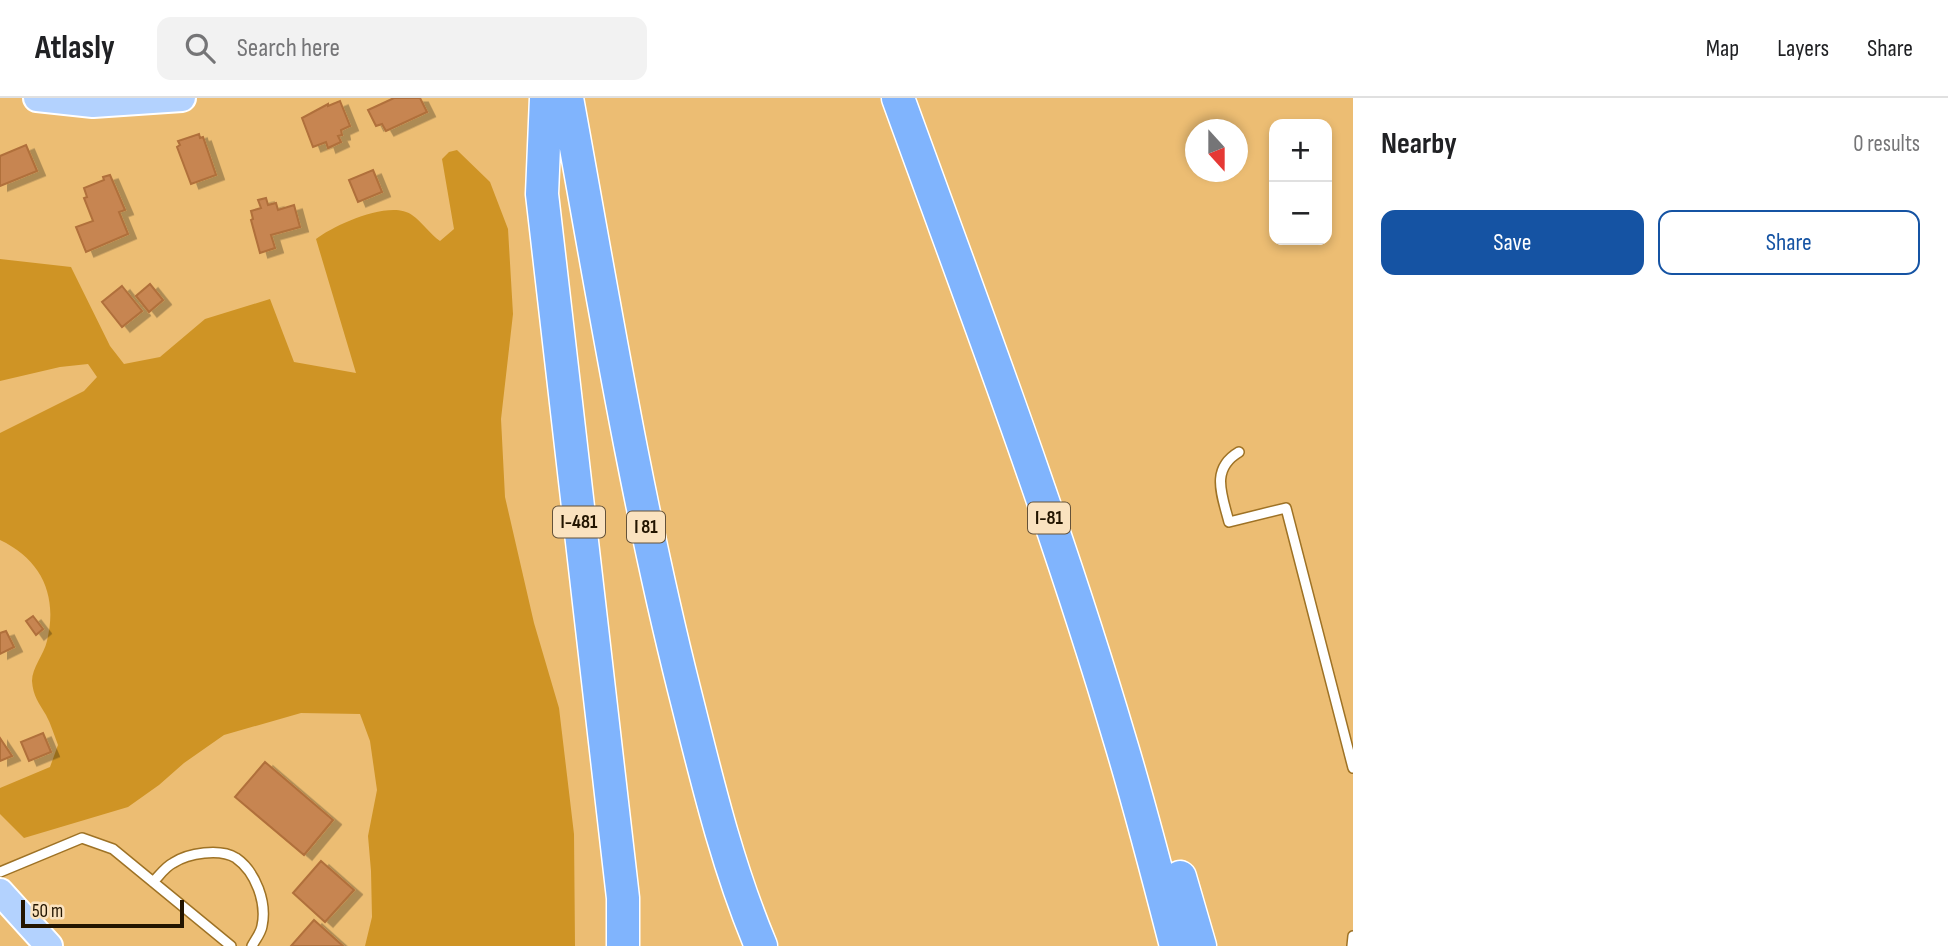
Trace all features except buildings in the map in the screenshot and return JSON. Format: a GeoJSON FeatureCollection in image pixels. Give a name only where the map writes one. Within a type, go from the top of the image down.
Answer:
{"type":"FeatureCollection","features":[{"type":"Feature","properties":{"kind":"highway","name":"I-481"},"geometry":{"type":"LineString","coordinates":[[546,98],[542,194],[623,898],[623,946]]}},
{"type":"Feature","properties":{"kind":"highway","name":"I 81"},"geometry":{"type":"LineString","coordinates":[[567,98],[615,370],[654,570],[718,827],[761,946]]}},
{"type":"Feature","properties":{"kind":"highway","name":"I-81"},"geometry":{"type":"LineString","coordinates":[[898,98],[1034,473],[1116,724],[1176,946]]}},
{"type":"Feature","properties":{"kind":"highway"},"geometry":{"type":"LineString","coordinates":[[978,317],[1054,481],[1106,626],[1200,946]]}},
{"type":"Feature","properties":{"kind":"main road"},"geometry":{"type":"LineString","coordinates":[[37,98],[93,104],[182,98]]}},
{"type":"Feature","properties":{"kind":"main road"},"geometry":{"type":"LineString","coordinates":[[0,892],[49,946]]}},
{"type":"Feature","properties":{"kind":"lane"},"geometry":{"type":"LineString","coordinates":[[1239,452],[1230,457],[1220,472],[1222,496],[1229,522],[1286,508],[1353,768]]}},
{"type":"Feature","properties":{"kind":"lane"},"geometry":{"type":"LineString","coordinates":[[0,872],[82,838],[113,849],[230,946]]}},
{"type":"Feature","properties":{"kind":"lane"},"geometry":{"type":"LineString","coordinates":[[153,882],[172,863],[191,855],[216,853],[235,858],[253,876],[263,900],[262,928],[252,946]]}},
{"type":"Feature","properties":{"kind":"lane"},"geometry":{"type":"LineString","coordinates":[[1352,946],[1353,936]]}},
{"type":"Feature","properties":{"kind":"shaded area"},"geometry":{"type":"Polygon","coordinates":[[[457,150],[490,182],[508,229],[513,314],[501,419],[505,497],[534,623],[559,708],[574,834],[575,946],[365,946],[372,917],[368,836],[377,790],[370,741],[360,714],[301,713],[224,735],[128,807],[24,838],[0,814],[0,788],[50,767],[58,745],[48,718],[35,695],[32,681],[47,641],[50,609],[48,595],[36,569],[15,548],[0,540],[0,433],[84,391],[97,377],[88,364],[60,367],[0,381],[0,259],[71,267],[110,346],[124,364],[160,357],[205,319],[270,299],[294,362],[356,373],[316,239],[349,221],[391,210],[412,215],[440,241],[454,229],[442,159],[449,152],[457,150]]]}}]}
